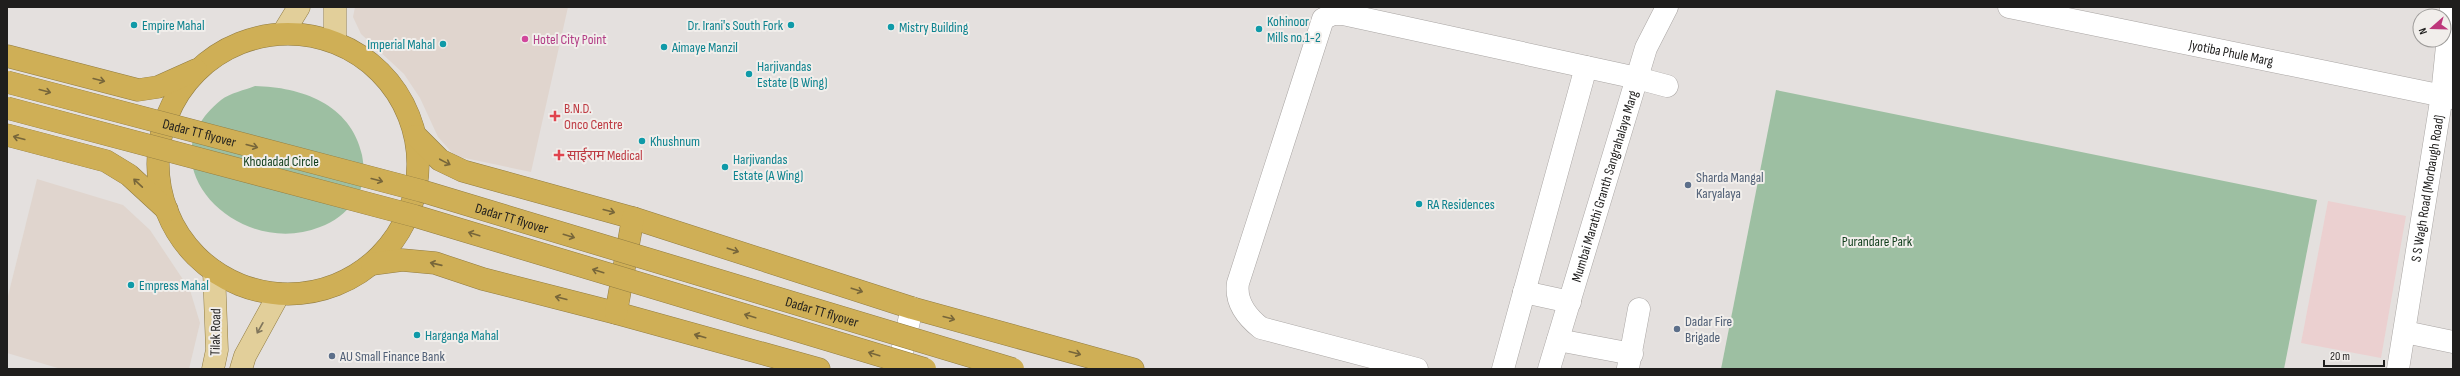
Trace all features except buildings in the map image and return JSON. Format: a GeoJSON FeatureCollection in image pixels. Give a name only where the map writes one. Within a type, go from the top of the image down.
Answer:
{"type":"FeatureCollection","features":[{"type":"Feature","properties":{"kind":"highway"},"geometry":{"type":"LineString","coordinates":[[284,33],[310,35],[335,42],[372,64],[400,96],[416,136],[418,172],[412,207],[396,238],[372,264],[344,282],[312,293],[279,294],[245,287],[214,271],[186,244],[167,210],[158,173],[161,135],[175,99],[199,69],[217,54],[238,43],[260,36],[284,33]]}},
{"type":"Feature","properties":{"kind":"highway"},"geometry":{"type":"LineString","coordinates":[[7,56],[138,90],[158,87],[199,69]]}},
{"type":"Feature","properties":{"kind":"highway","name":"Dadar TT flyover"},"geometry":{"type":"LineString","coordinates":[[7,82],[422,191],[1013,369]]}},
{"type":"Feature","properties":{"kind":"highway","name":"Dadar TT flyover"},"geometry":{"type":"LineString","coordinates":[[7,108],[415,216],[925,369]]}},
{"type":"Feature","properties":{"kind":"highway"},"geometry":{"type":"LineString","coordinates":[[7,135],[106,161],[129,175],[167,210]]}},
{"type":"Feature","properties":{"kind":"highway"},"geometry":{"type":"LineString","coordinates":[[416,136],[440,160],[463,171],[633,218],[912,308],[1133,369]]}},
{"type":"Feature","properties":{"kind":"highway"},"geometry":{"type":"LineString","coordinates":[[616,313],[633,218]]}},
{"type":"Feature","properties":{"kind":"highway"},"geometry":{"type":"LineString","coordinates":[[372,264],[402,260],[435,263],[483,278],[819,369]]}},
{"type":"Feature","properties":{"kind":"highway"},"geometry":{"type":"LineString","coordinates":[[752,350],[768,369]]}},
{"type":"Feature","properties":{"kind":"main road"},"geometry":{"type":"LineString","coordinates":[[284,33],[299,7]]}},
{"type":"Feature","properties":{"kind":"main road"},"geometry":{"type":"LineString","coordinates":[[335,7],[335,42]]}},
{"type":"Feature","properties":{"kind":"main road","name":"Tilak Road"},"geometry":{"type":"LineString","coordinates":[[213,369],[217,350],[214,271]]}},
{"type":"Feature","properties":{"kind":"main road"},"geometry":{"type":"LineString","coordinates":[[241,369],[245,356],[279,294]]}},
{"type":"Feature","properties":{"kind":"street","name":"Mumbai Marathi Granth Sangrahalaya Marg"},"geometry":{"type":"LineString","coordinates":[[1549,369],[1646,48],[1667,7]]}},
{"type":"Feature","properties":{"kind":"street","name":"Jyotiba Phule Marg"},"geometry":{"type":"LineString","coordinates":[[2009,7],[2447,96]]}},
{"type":"Feature","properties":{"kind":"street","name":"S S Wagh Road (Morbaugh Road)"},"geometry":{"type":"LineString","coordinates":[[2398,369],[2447,96],[2451,7]]}},
{"type":"Feature","properties":{"kind":"street"},"geometry":{"type":"LineString","coordinates":[[1417,369],[1261,328],[1250,319],[1241,306],[1237,290],[1238,283],[1319,24],[1323,19],[1333,14],[1342,14],[1668,86]]}},
{"type":"Feature","properties":{"kind":"street"},"geometry":{"type":"LineString","coordinates":[[1503,369],[1586,67]]}},
{"type":"Feature","properties":{"kind":"street"},"geometry":{"type":"LineString","coordinates":[[1524,292],[1570,302]]}},
{"type":"Feature","properties":{"kind":"street"},"geometry":{"type":"LineString","coordinates":[[898,369],[912,308]]}},
{"type":"Feature","properties":{"kind":"street"},"geometry":{"type":"LineString","coordinates":[[1558,340],[1630,362],[1639,309]]}},
{"type":"Feature","properties":{"kind":"street"},"geometry":{"type":"LineString","coordinates":[[2405,332],[2453,342]]}},
{"type":"Feature","properties":{"kind":"shaded area"},"geometry":{"type":"Polygon","coordinates":[[[355,7],[568,7],[531,172],[455,156],[438,137],[420,98],[404,74],[361,34],[353,17],[355,7]]]}},
{"type":"Feature","properties":{"kind":"shaded area"},"geometry":{"type":"Polygon","coordinates":[[[37,179],[123,205],[150,230],[190,290],[200,323],[189,369],[61,369],[7,353],[7,300],[37,179]]]}},
{"type":"Feature","properties":{"kind":"shaded area"},"geometry":{"type":"Polygon","coordinates":[[[2328,201],[2406,216],[2381,358],[2301,343],[2328,201]]]}},
{"type":"Feature","properties":{"kind":"green space","name":"Khodadad Circle"},"geometry":{"type":"Polygon","coordinates":[[[255,86],[290,90],[322,102],[335,111],[347,123],[356,137],[363,161],[364,173],[361,189],[355,200],[344,213],[330,222],[320,227],[289,234],[259,230],[232,218],[210,200],[196,177],[191,151],[199,125],[221,100],[255,86]]]}},
{"type":"Feature","properties":{"kind":"green space","name":"Purandare Park"},"geometry":{"type":"Polygon","coordinates":[[[1776,90],[2317,200],[2284,369],[1721,369],[1776,90]]]}},
{"type":"Feature","properties":{"kind":"place","name":"Empire Mahal"},"geometry":{"type":"Point","coordinates":[134,25]}},
{"type":"Feature","properties":{"kind":"place","name":"Dr. Irani's South Fork"},"geometry":{"type":"Point","coordinates":[791,25]}},
{"type":"Feature","properties":{"kind":"place","name":"Mistry Building"},"geometry":{"type":"Point","coordinates":[891,27]}},
{"type":"Feature","properties":{"kind":"place","name":"Kohinoor Mills no.1-2"},"geometry":{"type":"Point","coordinates":[1259,29]}},
{"type":"Feature","properties":{"kind":"place","name":"Hotel City Point"},"geometry":{"type":"Point","coordinates":[525,39]}},
{"type":"Feature","properties":{"kind":"place","name":"Imperial Mahal"},"geometry":{"type":"Point","coordinates":[443,44]}},
{"type":"Feature","properties":{"kind":"place","name":"Aimaye Manzil"},"geometry":{"type":"Point","coordinates":[664,47]}},
{"type":"Feature","properties":{"kind":"place","name":"Harjivandas Estate (B Wing)"},"geometry":{"type":"Point","coordinates":[749,74]}},
{"type":"Feature","properties":{"kind":"place","name":"B.N.D. Onco Centre"},"geometry":{"type":"Point","coordinates":[555,116]}},
{"type":"Feature","properties":{"kind":"place","name":"Khushnum"},"geometry":{"type":"Point","coordinates":[642,141]}},
{"type":"Feature","properties":{"kind":"place","name":"साईराम Medical"},"geometry":{"type":"Point","coordinates":[559,155]}},
{"type":"Feature","properties":{"kind":"place","name":"Harjivandas Estate (A Wing)"},"geometry":{"type":"Point","coordinates":[725,167]}},
{"type":"Feature","properties":{"kind":"place","name":"Sharda Mangal Karyalaya"},"geometry":{"type":"Point","coordinates":[1688,185]}},
{"type":"Feature","properties":{"kind":"place","name":"RA Residences"},"geometry":{"type":"Point","coordinates":[1419,204]}},
{"type":"Feature","properties":{"kind":"place","name":"Empress Mahal"},"geometry":{"type":"Point","coordinates":[131,285]}},
{"type":"Feature","properties":{"kind":"place","name":"Dadar Fire Brigade"},"geometry":{"type":"Point","coordinates":[1677,329]}},
{"type":"Feature","properties":{"kind":"place","name":"Harganga Mahal"},"geometry":{"type":"Point","coordinates":[417,335]}},
{"type":"Feature","properties":{"kind":"place","name":"AU Small Finance Bank"},"geometry":{"type":"Point","coordinates":[332,356]}}]}
